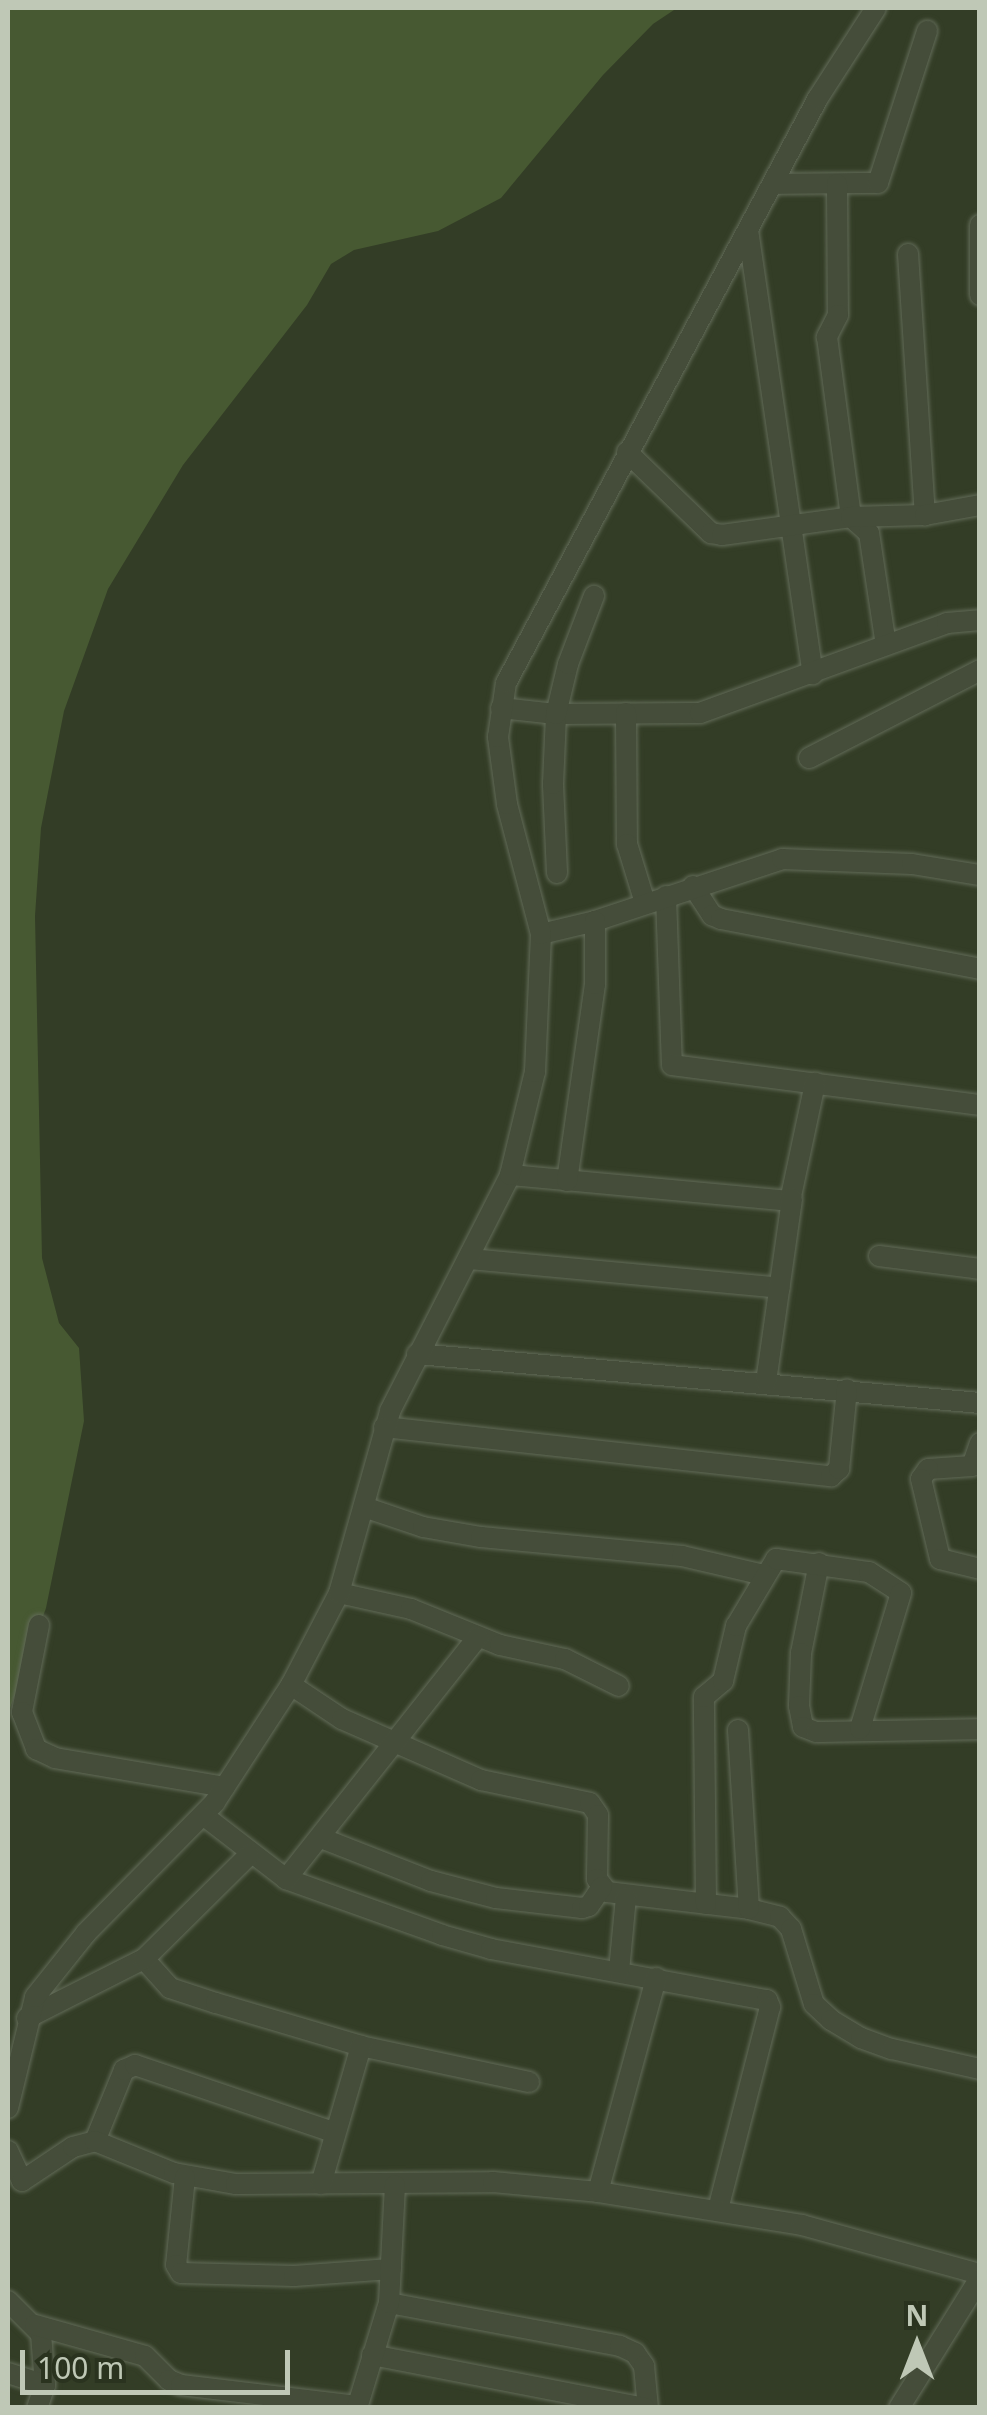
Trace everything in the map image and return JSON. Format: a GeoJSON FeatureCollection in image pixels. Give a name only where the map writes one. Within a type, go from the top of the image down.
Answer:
{"type":"FeatureCollection","features":[{"type":"Feature","properties":{"kind":"street"},"geometry":{"type":"LineString","coordinates":[[8,2108],[27,2018],[51,1975],[225,1787],[291,1685],[338,1592],[384,1427],[417,1354],[470,1260],[510,1175],[535,1072],[540,934],[507,804],[498,737],[501,708],[516,660],[818,98],[876,8]]}},
{"type":"Feature","properties":{"kind":"street"},"geometry":{"type":"LineString","coordinates":[[774,184],[878,183],[927,31]]}},
{"type":"Feature","properties":{"kind":"street"},"geometry":{"type":"LineString","coordinates":[[837,184],[838,315],[827,336],[852,517],[869,533],[886,646]]}},
{"type":"Feature","properties":{"kind":"street"},"geometry":{"type":"LineString","coordinates":[[980,225],[980,294]]}},
{"type":"Feature","properties":{"kind":"street"},"geometry":{"type":"LineString","coordinates":[[748,230],[813,674]]}},
{"type":"Feature","properties":{"kind":"street"},"geometry":{"type":"LineString","coordinates":[[908,254],[925,515]]}},
{"type":"Feature","properties":{"kind":"street"},"geometry":{"type":"LineString","coordinates":[[628,452],[712,532],[722,535],[852,517],[925,515],[980,505]]}},
{"type":"Feature","properties":{"kind":"street"},"geometry":{"type":"LineString","coordinates":[[557,874],[556,714],[568,664],[594,596]]}},
{"type":"Feature","properties":{"kind":"street"},"geometry":{"type":"LineString","coordinates":[[501,708],[556,714],[700,713],[948,623],[980,620]]}},
{"type":"Feature","properties":{"kind":"street"},"geometry":{"type":"LineString","coordinates":[[809,758],[980,670]]}},
{"type":"Feature","properties":{"kind":"street"},"geometry":{"type":"LineString","coordinates":[[626,713],[627,844],[655,900],[672,1065],[980,1104]]}},
{"type":"Feature","properties":{"kind":"street"},"geometry":{"type":"LineString","coordinates":[[540,934],[595,921],[782,859],[912,864],[980,875]]}},
{"type":"Feature","properties":{"kind":"street"},"geometry":{"type":"LineString","coordinates":[[694,886],[712,915],[721,920],[980,969]]}},
{"type":"Feature","properties":{"kind":"street"},"geometry":{"type":"LineString","coordinates":[[566,1181],[595,984],[595,921]]}},
{"type":"Feature","properties":{"kind":"street"},"geometry":{"type":"LineString","coordinates":[[766,1382],[792,1199],[815,1083]]}},
{"type":"Feature","properties":{"kind":"street"},"geometry":{"type":"LineString","coordinates":[[510,1175],[792,1199]]}},
{"type":"Feature","properties":{"kind":"street"},"geometry":{"type":"LineString","coordinates":[[879,1256],[980,1270]]}},
{"type":"Feature","properties":{"kind":"street"},"geometry":{"type":"LineString","coordinates":[[470,1260],[780,1288]]}},
{"type":"Feature","properties":{"kind":"street"},"geometry":{"type":"LineString","coordinates":[[417,1354],[980,1403]]}},
{"type":"Feature","properties":{"kind":"street"},"geometry":{"type":"LineString","coordinates":[[384,1427],[830,1476],[838,1469],[847,1390]]}},
{"type":"Feature","properties":{"kind":"street"},"geometry":{"type":"LineString","coordinates":[[980,1443],[972,1466],[928,1468],[921,1479],[938,1556],[980,1569]]}},
{"type":"Feature","properties":{"kind":"street"},"geometry":{"type":"LineString","coordinates":[[364,1507],[423,1526],[481,1537],[664,1554],[764,1575]]}},
{"type":"Feature","properties":{"kind":"street"},"geometry":{"type":"LineString","coordinates":[[706,1904],[704,1698],[723,1681],[736,1626],[771,1563],[780,1558],[869,1572],[901,1593],[860,1728]]}},
{"type":"Feature","properties":{"kind":"street"},"geometry":{"type":"LineString","coordinates":[[819,1563],[801,1653],[801,1720],[809,1730],[980,1729]]}},
{"type":"Feature","properties":{"kind":"street"},"geometry":{"type":"LineString","coordinates":[[338,1592],[411,1609],[478,1637],[565,1659],[619,1686]]}},
{"type":"Feature","properties":{"kind":"street"},"geometry":{"type":"LineString","coordinates":[[39,1624],[22,1712],[36,1748],[55,1758],[225,1787]]}},
{"type":"Feature","properties":{"kind":"street"},"geometry":{"type":"LineString","coordinates":[[286,1880],[478,1637]]}},
{"type":"Feature","properties":{"kind":"street"},"geometry":{"type":"LineString","coordinates":[[291,1685],[342,1719],[508,1789],[590,1803],[598,1814],[598,1878],[602,1888],[626,1897],[769,1912],[786,1922],[810,1996],[831,2020],[861,2038],[980,2069]]}},
{"type":"Feature","properties":{"kind":"street"},"geometry":{"type":"LineString","coordinates":[[738,1730],[749,1909]]}},
{"type":"Feature","properties":{"kind":"street"},"geometry":{"type":"LineString","coordinates":[[203,1815],[286,1880],[474,1944],[768,2000],[810,1996]]}},
{"type":"Feature","properties":{"kind":"street"},"geometry":{"type":"LineString","coordinates":[[322,1838],[430,1881],[496,1898],[582,1908],[589,1906],[602,1888]]}},
{"type":"Feature","properties":{"kind":"street"},"geometry":{"type":"LineString","coordinates":[[27,2018],[144,1959],[249,1854]]}},
{"type":"Feature","properties":{"kind":"street"},"geometry":{"type":"LineString","coordinates":[[618,1972],[626,1897]]}},
{"type":"Feature","properties":{"kind":"street"},"geometry":{"type":"LineString","coordinates":[[144,1959],[170,1988],[361,2046],[529,2082]]}},
{"type":"Feature","properties":{"kind":"street"},"geometry":{"type":"LineString","coordinates":[[598,2192],[656,1978]]}},
{"type":"Feature","properties":{"kind":"street"},"geometry":{"type":"LineString","coordinates":[[718,2210],[770,2007],[768,2000]]}},
{"type":"Feature","properties":{"kind":"street"},"geometry":{"type":"LineString","coordinates":[[321,2184],[361,2046]]}},
{"type":"Feature","properties":{"kind":"street"},"geometry":{"type":"LineString","coordinates":[[95,2141],[124,2070],[135,2065],[333,2132]]}},
{"type":"Feature","properties":{"kind":"street"},"geometry":{"type":"LineString","coordinates":[[8,2151],[15,2183],[73,2146],[95,2141],[185,2177],[236,2184],[492,2182],[598,2192],[802,2225],[977,2285],[899,2408]]}},
{"type":"Feature","properties":{"kind":"street"},"geometry":{"type":"LineString","coordinates":[[185,2177],[176,2266],[181,2272],[294,2276],[392,2269]]}},
{"type":"Feature","properties":{"kind":"street"},"geometry":{"type":"LineString","coordinates":[[35,2325],[145,2356],[168,2380],[182,2385],[357,2406],[389,2303],[396,2185]]}},
{"type":"Feature","properties":{"kind":"street"},"geometry":{"type":"LineString","coordinates":[[8,2301],[40,2334],[45,2385],[37,2408]]}},
{"type":"Feature","properties":{"kind":"street"},"geometry":{"type":"LineString","coordinates":[[372,2356],[647,2408],[644,2366],[635,2353],[620,2346],[389,2303]]}},
{"type":"Feature","properties":{"kind":"street"},"geometry":{"type":"LineString","coordinates":[[8,2373],[45,2385]]}},
{"type":"Feature","properties":{"kind":"shaded area"},"geometry":{"type":"Polygon","coordinates":[[[8,8],[677,8],[653,24],[603,75],[501,198],[438,231],[354,250],[331,264],[307,305],[183,465],[108,589],[64,711],[41,828],[35,916],[42,1258],[59,1323],[79,1348],[84,1421],[46,1608],[8,1714],[8,8]]]}}]}
